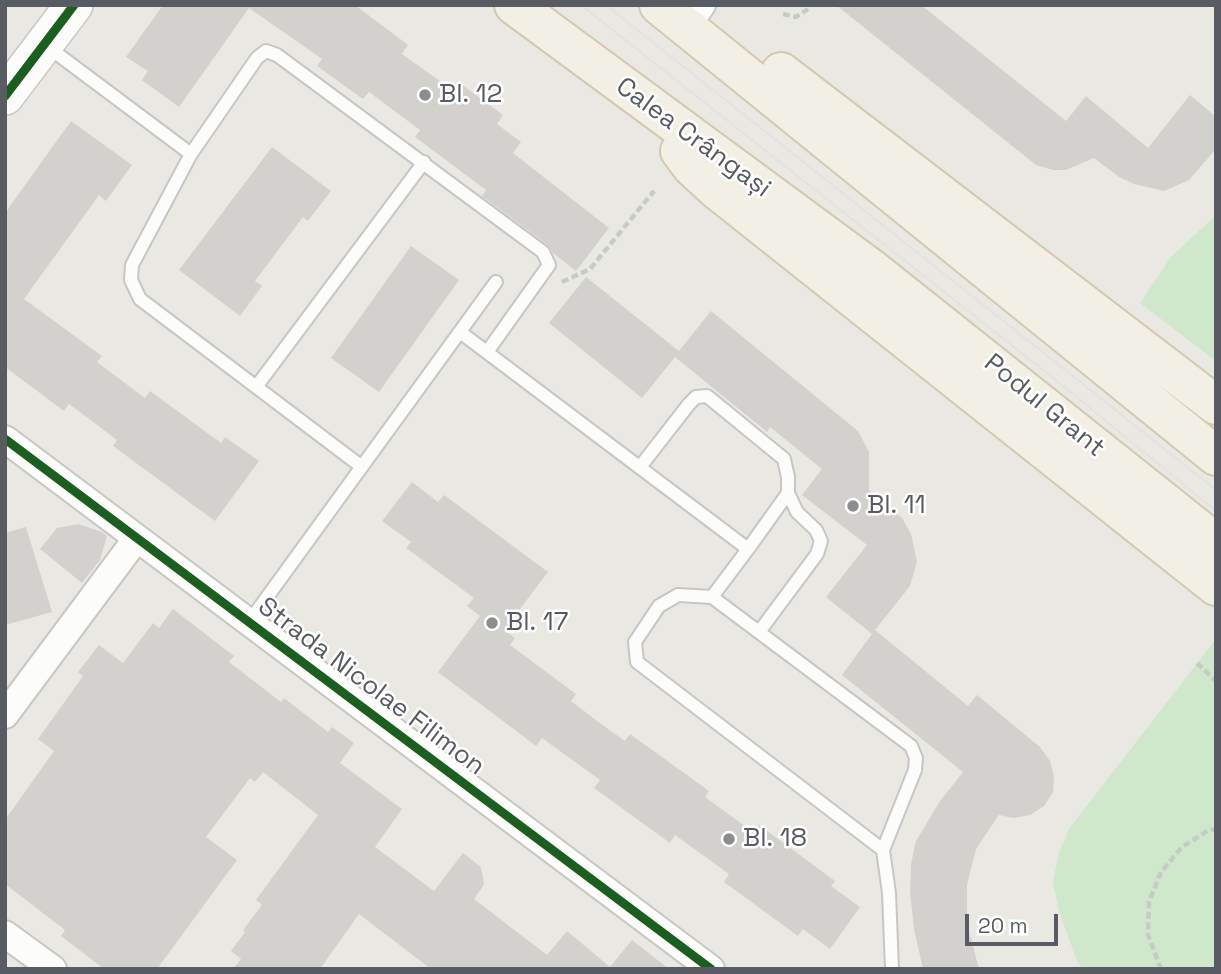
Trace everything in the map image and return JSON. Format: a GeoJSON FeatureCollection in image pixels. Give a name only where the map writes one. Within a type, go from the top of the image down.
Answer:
{"type":"FeatureCollection","features":[{"type":"Feature","properties":{"kind":"main road","name":"Calea Crângași"},"geometry":{"type":"LineString","coordinates":[[514,5],[873,270]]}},
{"type":"Feature","properties":{"kind":"main road"},"geometry":{"type":"LineString","coordinates":[[682,12],[915,214],[1216,456]]}},
{"type":"Feature","properties":{"kind":"main road"},"geometry":{"type":"LineString","coordinates":[[682,12],[761,57],[1216,405]]}},
{"type":"Feature","properties":{"kind":"main road"},"geometry":{"type":"LineString","coordinates":[[643,102],[692,167],[716,189],[1216,586]]}},
{"type":"Feature","properties":{"kind":"main road","name":"Podul Grant"},"geometry":{"type":"LineString","coordinates":[[873,270],[1216,543]]}},
{"type":"Feature","properties":{"kind":"street"},"geometry":{"type":"LineString","coordinates":[[5,96],[74,5]]}},
{"type":"Feature","properties":{"kind":"street","name":"Strada Nicolae Filimon"},"geometry":{"type":"LineString","coordinates":[[5,439],[711,969]]}},
{"type":"Feature","properties":{"kind":"street"},"geometry":{"type":"LineString","coordinates":[[5,715],[137,538]]}},
{"type":"Feature","properties":{"kind":"street"},"geometry":{"type":"LineString","coordinates":[[5,934],[53,969]]}},
{"type":"Feature","properties":{"kind":"lane"},"geometry":{"type":"LineString","coordinates":[[45,44],[191,154]]}},
{"type":"Feature","properties":{"kind":"lane"},"geometry":{"type":"LineString","coordinates":[[362,467],[140,299],[131,280],[132,265],[191,154],[257,58],[267,51],[278,55],[543,252],[549,265],[487,352]]}},
{"type":"Feature","properties":{"kind":"lane"},"geometry":{"type":"LineString","coordinates":[[256,387],[424,162]]}},
{"type":"Feature","properties":{"kind":"lane"},"geometry":{"type":"LineString","coordinates":[[249,622],[496,282]]}},
{"type":"Feature","properties":{"kind":"lane"},"geometry":{"type":"LineString","coordinates":[[460,332],[748,549]]}},
{"type":"Feature","properties":{"kind":"lane"},"geometry":{"type":"LineString","coordinates":[[640,467],[689,404],[696,397],[707,396],[785,459],[788,493],[797,512],[816,530],[821,541],[817,554],[760,632]]}},
{"type":"Feature","properties":{"kind":"lane"},"geometry":{"type":"LineString","coordinates":[[712,597],[788,493]]}},
{"type":"Feature","properties":{"kind":"lane"},"geometry":{"type":"LineString","coordinates":[[883,850],[637,662],[635,642],[659,606],[678,595],[712,597],[911,747],[916,758],[915,770],[883,850],[889,892],[892,969]]}},
{"type":"Feature","properties":{"kind":"path"},"geometry":{"type":"LineString","coordinates":[[783,14],[796,17],[808,9]]}},
{"type":"Feature","properties":{"kind":"path"},"geometry":{"type":"LineString","coordinates":[[539,281],[565,283],[590,269],[654,191]]}},
{"type":"Feature","properties":{"kind":"path"},"geometry":{"type":"LineString","coordinates":[[1197,663],[1216,681]]}},
{"type":"Feature","properties":{"kind":"path"},"geometry":{"type":"LineString","coordinates":[[1161,969],[1148,935],[1149,902],[1161,872],[1182,847],[1209,830],[1216,829]]}},
{"type":"Feature","properties":{"kind":"green space"},"geometry":{"type":"Polygon","coordinates":[[[1216,215],[1216,361],[1140,303],[1171,257],[1216,215]]]}},
{"type":"Feature","properties":{"kind":"green space"},"geometry":{"type":"Polygon","coordinates":[[[1215,640],[1216,969],[1082,969],[1059,911],[1053,882],[1059,852],[1069,829],[1215,640]]]}},
{"type":"Feature","properties":{"kind":"building"},"geometry":{"type":"Polygon","coordinates":[[[163,5],[355,5],[408,45],[402,54],[451,89],[457,81],[503,115],[497,124],[521,142],[513,153],[609,228],[576,271],[553,253],[548,245],[482,196],[486,190],[415,137],[420,130],[369,92],[363,99],[317,66],[322,59],[249,8],[179,107],[142,80],[148,71],[126,57],[163,5]]]}},
{"type":"Feature","properties":{"kind":"building"},"geometry":{"type":"Polygon","coordinates":[[[836,5],[921,5],[1066,121],[1086,96],[1148,148],[1190,95],[1216,117],[1216,149],[1189,180],[1164,191],[1134,184],[1119,177],[1094,158],[1066,170],[1053,170],[1036,165],[836,5]]]}},
{"type":"Feature","properties":{"kind":"building"},"geometry":{"type":"Polygon","coordinates":[[[71,121],[132,165],[106,201],[99,195],[24,299],[102,356],[97,362],[145,398],[150,391],[221,443],[225,437],[259,461],[215,521],[113,446],[117,440],[69,404],[64,411],[5,367],[5,213],[71,121]]]}},
{"type":"Feature","properties":{"kind":"building"},"geometry":{"type":"Polygon","coordinates":[[[272,147],[331,191],[308,221],[303,217],[255,281],[262,286],[240,316],[179,270],[272,147]]]}},
{"type":"Feature","properties":{"kind":"building"},"geometry":{"type":"Polygon","coordinates":[[[411,246],[459,280],[379,392],[331,358],[411,246]]]}},
{"type":"Feature","properties":{"kind":"building"},"geometry":{"type":"Polygon","coordinates":[[[586,277],[679,351],[711,311],[858,431],[869,452],[869,490],[902,518],[911,534],[917,562],[910,586],[875,630],[968,706],[977,695],[1040,747],[1050,761],[1054,776],[1053,792],[1044,806],[1030,815],[1014,818],[999,815],[976,849],[967,885],[967,924],[979,969],[923,969],[914,929],[910,891],[911,864],[916,841],[940,801],[963,772],[842,675],[872,634],[826,597],[867,545],[802,495],[822,469],[770,427],[767,432],[675,357],[642,398],[549,323],[586,277]]]}},
{"type":"Feature","properties":{"kind":"building"},"geometry":{"type":"Polygon","coordinates":[[[412,482],[438,502],[444,495],[548,572],[504,630],[515,638],[510,645],[576,694],[571,701],[601,724],[625,741],[630,734],[709,791],[705,797],[754,833],[759,825],[835,881],[831,886],[860,907],[830,949],[803,929],[798,936],[724,882],[729,874],[675,835],[670,843],[594,788],[600,780],[542,738],[536,746],[438,672],[480,616],[467,606],[474,598],[406,548],[411,542],[382,521],[412,482]]]}},
{"type":"Feature","properties":{"kind":"building"},"geometry":{"type":"Polygon","coordinates":[[[78,524],[107,536],[100,560],[82,583],[40,549],[57,528],[78,524]]]}},
{"type":"Feature","properties":{"kind":"building"},"geometry":{"type":"Polygon","coordinates":[[[26,527],[52,612],[5,625],[5,533],[26,527]]]}},
{"type":"Feature","properties":{"kind":"building"},"geometry":{"type":"Polygon","coordinates":[[[173,609],[234,656],[229,662],[281,702],[284,698],[328,732],[332,727],[354,743],[340,763],[402,809],[375,847],[434,891],[463,853],[481,867],[484,885],[474,899],[547,955],[567,931],[610,967],[632,940],[669,969],[431,969],[359,914],[320,969],[233,969],[241,959],[231,951],[262,905],[256,900],[318,815],[263,772],[255,782],[250,778],[206,837],[237,860],[157,969],[104,969],[61,936],[65,930],[5,884],[5,820],[54,751],[38,739],[83,676],[78,672],[99,645],[123,663],[153,623],[159,628],[173,609]]]}},
{"type":"Feature","properties":{"kind":"tram line"},"geometry":{"type":"LineString","coordinates":[[581,5],[1057,381],[1216,511]]}},
{"type":"Feature","properties":{"kind":"tram line"},"geometry":{"type":"LineString","coordinates":[[606,5],[1216,490]]}},
{"type":"Feature","properties":{"kind":"cycle path"},"geometry":{"type":"LineString","coordinates":[[5,96],[74,5]]}},
{"type":"Feature","properties":{"kind":"cycle path"},"geometry":{"type":"LineString","coordinates":[[5,439],[711,969]]}},
{"type":"Feature","properties":{"kind":"place","name":"Bl. 12"},"geometry":{"type":"Point","coordinates":[425,95]}},
{"type":"Feature","properties":{"kind":"place","name":"Bl. 11"},"geometry":{"type":"Point","coordinates":[853,506]}},
{"type":"Feature","properties":{"kind":"place","name":"Bl. 17"},"geometry":{"type":"Point","coordinates":[492,623]}},
{"type":"Feature","properties":{"kind":"place","name":"Bl. 18"},"geometry":{"type":"Point","coordinates":[729,839]}}]}
